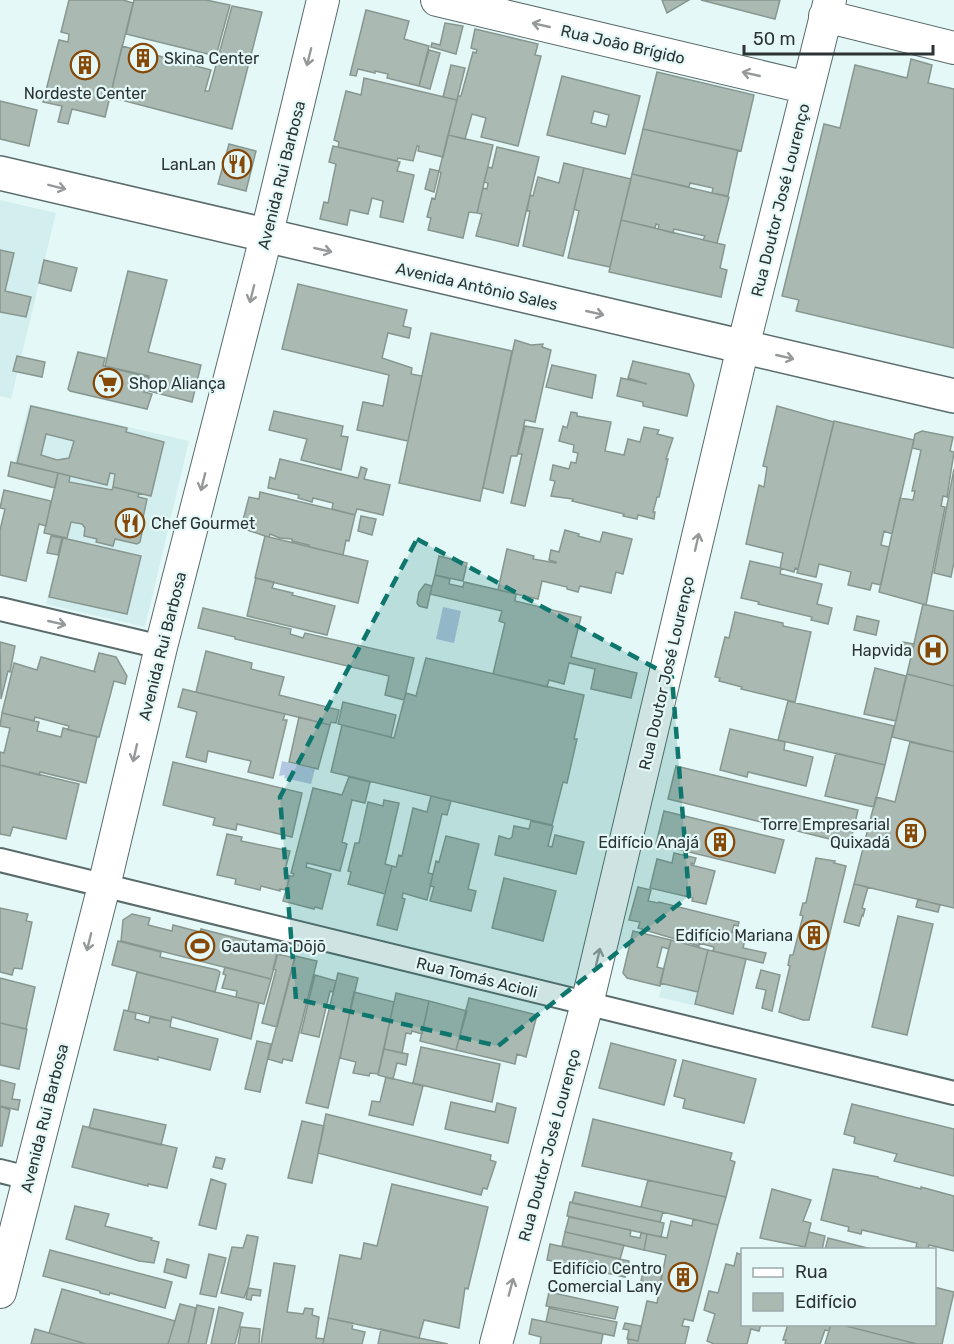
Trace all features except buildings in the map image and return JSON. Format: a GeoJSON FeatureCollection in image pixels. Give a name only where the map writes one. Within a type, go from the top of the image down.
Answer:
{"type":"FeatureCollection","features":[{"type":"Feature","properties":{"kind":"main road","name":"Avenida Antônio Sales"},"geometry":{"type":"LineString","coordinates":[[0,173],[954,396]]}},
{"type":"Feature","properties":{"kind":"street","name":"Avenida Rui Barbosa"},"geometry":{"type":"LineString","coordinates":[[0,1292],[14,1175],[104,886],[161,647],[266,237],[323,0]]}},
{"type":"Feature","properties":{"kind":"street","name":"Rua João Brígido"},"geometry":{"type":"LineString","coordinates":[[437,0],[808,88]]}},
{"type":"Feature","properties":{"kind":"street","name":"Rua Doutor José Lourenço"},"geometry":{"type":"LineString","coordinates":[[496,1344],[587,1004],[743,347],[827,8]]}},
{"type":"Feature","properties":{"kind":"street"},"geometry":{"type":"LineString","coordinates":[[827,8],[954,48]]}},
{"type":"Feature","properties":{"kind":"street"},"geometry":{"type":"LineString","coordinates":[[0,609],[161,647]]}},
{"type":"Feature","properties":{"kind":"street","name":"Rua Tomás Acioli"},"geometry":{"type":"LineString","coordinates":[[0,860],[954,1093]]}},
{"type":"Feature","properties":{"kind":"highlighted area"},"geometry":{"type":"Polygon","coordinates":[[[417,539],[672,677],[689,896],[498,1046],[296,999],[280,797],[417,539]]]}},
{"type":"Feature","properties":{"kind":"shaded area"},"geometry":{"type":"Polygon","coordinates":[[[0,200],[56,213],[11,399],[0,396],[0,200]]]}},
{"type":"Feature","properties":{"kind":"shaded area"},"geometry":{"type":"Polygon","coordinates":[[[29,404],[189,441],[145,627],[46,604],[62,537],[62,480],[13,468],[29,404]]]}},
{"type":"Feature","properties":{"kind":"shaded area"},"geometry":{"type":"Polygon","coordinates":[[[443,607],[461,611],[454,643],[436,639],[443,607]]]}},
{"type":"Feature","properties":{"kind":"shaded area"},"geometry":{"type":"Polygon","coordinates":[[[282,761],[315,769],[311,784],[284,778],[285,775],[279,776],[282,761]]]}},
{"type":"Feature","properties":{"kind":"shaded area"},"geometry":{"type":"Polygon","coordinates":[[[672,943],[710,953],[696,1006],[659,997],[672,943]]]}},
{"type":"Feature","properties":{"kind":"place","name":"Skina Center"},"geometry":{"type":"Point","coordinates":[143,58]}},
{"type":"Feature","properties":{"kind":"place","name":"Nordeste Center"},"geometry":{"type":"Point","coordinates":[85,65]}},
{"type":"Feature","properties":{"kind":"place","name":"LanLan"},"geometry":{"type":"Point","coordinates":[237,164]}},
{"type":"Feature","properties":{"kind":"place","name":"Shop Aliança"},"geometry":{"type":"Point","coordinates":[108,383]}},
{"type":"Feature","properties":{"kind":"place","name":"Chef Gourmet"},"geometry":{"type":"Point","coordinates":[130,523]}},
{"type":"Feature","properties":{"kind":"place","name":"Hapvida"},"geometry":{"type":"Point","coordinates":[933,650]}},
{"type":"Feature","properties":{"kind":"place","name":"Torre Empresarial Quixadá"},"geometry":{"type":"Point","coordinates":[911,833]}},
{"type":"Feature","properties":{"kind":"place","name":"Edifício Anajá"},"geometry":{"type":"Point","coordinates":[720,842]}},
{"type":"Feature","properties":{"kind":"place","name":"Edifício Mariana"},"geometry":{"type":"Point","coordinates":[814,935]}},
{"type":"Feature","properties":{"kind":"place","name":"Gautama Dōjō"},"geometry":{"type":"Point","coordinates":[200,946]}},
{"type":"Feature","properties":{"kind":"place","name":"Edifício Centro Comercial Lany"},"geometry":{"type":"Point","coordinates":[683,1277]}}]}
